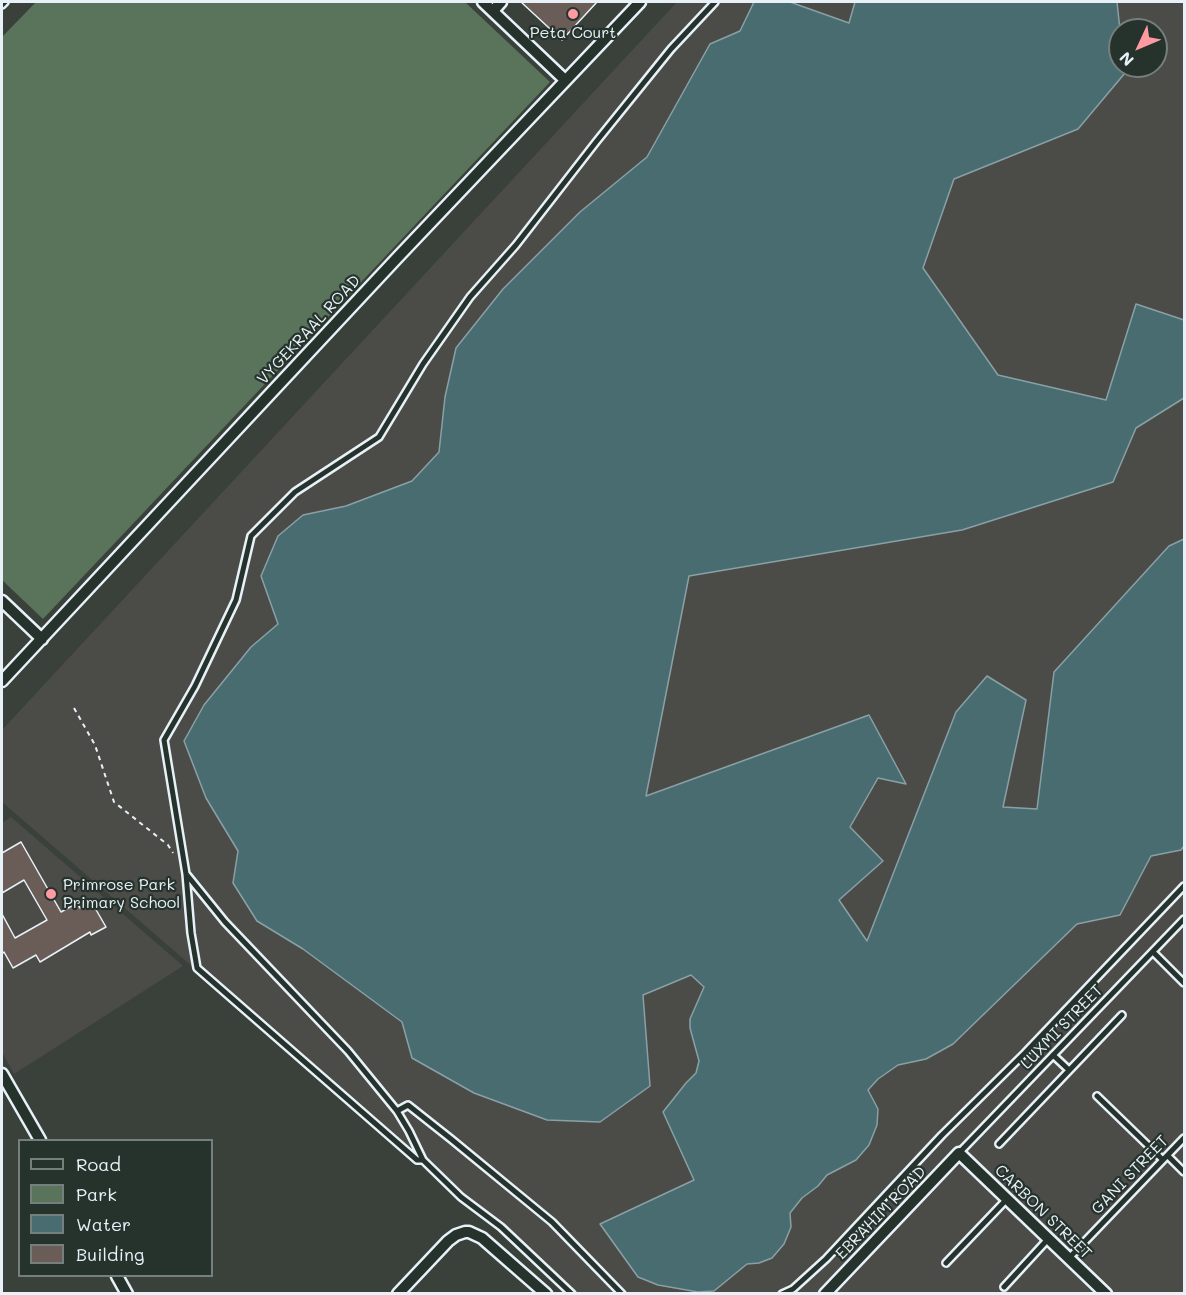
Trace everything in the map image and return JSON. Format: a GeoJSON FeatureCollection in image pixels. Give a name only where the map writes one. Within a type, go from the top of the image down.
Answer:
{"type":"FeatureCollection","features":[{"type":"Feature","properties":{"kind":"street"},"geometry":{"type":"LineString","coordinates":[[483,2],[565,80]]}},
{"type":"Feature","properties":{"kind":"street"},"geometry":{"type":"LineString","coordinates":[[493,11],[501,2]]}},
{"type":"Feature","properties":{"kind":"street","name":"VYGEKRAAL ROAD"},"geometry":{"type":"LineString","coordinates":[[2,681],[640,2]]}},
{"type":"Feature","properties":{"kind":"street"},"geometry":{"type":"LineString","coordinates":[[2,601],[42,639]]}},
{"type":"Feature","properties":{"kind":"street"},"geometry":{"type":"LineString","coordinates":[[2,1074],[39,1139]]}},
{"type":"Feature","properties":{"kind":"street","name":"CARBON STREET"},"geometry":{"type":"LineString","coordinates":[[959,1153],[1107,1293]]}},
{"type":"Feature","properties":{"kind":"street","name":"EBRAHIM ROAD"},"geometry":{"type":"LineString","coordinates":[[825,1293],[959,1153]]}},
{"type":"Feature","properties":{"kind":"street"},"geometry":{"type":"LineString","coordinates":[[398,1293],[448,1241],[460,1233],[470,1232],[482,1238],[546,1293]]}},
{"type":"Feature","properties":{"kind":"street"},"geometry":{"type":"LineString","coordinates":[[118,1277],[127,1293]]}},
{"type":"Feature","properties":{"kind":"lane"},"geometry":{"type":"LineString","coordinates":[[2,5],[5,2]]}},
{"type":"Feature","properties":{"kind":"lane"},"geometry":{"type":"LineString","coordinates":[[423,1160],[417,1160],[197,969],[191,933],[186,874],[164,740],[195,686],[236,600],[251,536],[295,492],[379,437],[423,364],[471,297],[516,245],[671,49],[715,2]]}},
{"type":"Feature","properties":{"kind":"lane"},"geometry":{"type":"LineString","coordinates":[[186,874],[225,922],[348,1051],[397,1111],[423,1160],[461,1197],[501,1227],[572,1293]]}},
{"type":"Feature","properties":{"kind":"lane"},"geometry":{"type":"LineString","coordinates":[[782,1293],[790,1291],[826,1259],[942,1134],[1025,1053],[1185,886]]}},
{"type":"Feature","properties":{"kind":"lane","name":"LUXMI STREET"},"geometry":{"type":"LineString","coordinates":[[959,1153],[1185,919]]}},
{"type":"Feature","properties":{"kind":"lane"},"geometry":{"type":"LineString","coordinates":[[1153,952],[1185,983]]}},
{"type":"Feature","properties":{"kind":"lane"},"geometry":{"type":"LineString","coordinates":[[999,1144],[1122,1015]]}},
{"type":"Feature","properties":{"kind":"lane"},"geometry":{"type":"LineString","coordinates":[[1053,1055],[1069,1070]]}},
{"type":"Feature","properties":{"kind":"lane"},"geometry":{"type":"LineString","coordinates":[[1097,1096],[1165,1158],[1185,1172]]}},
{"type":"Feature","properties":{"kind":"lane"},"geometry":{"type":"LineString","coordinates":[[397,1111],[408,1105],[451,1139],[552,1222],[622,1293]]}},
{"type":"Feature","properties":{"kind":"lane","name":"GANI STREET"},"geometry":{"type":"LineString","coordinates":[[1070,1257],[1185,1138]]}},
{"type":"Feature","properties":{"kind":"lane"},"geometry":{"type":"LineString","coordinates":[[946,1263],[1008,1199]]}},
{"type":"Feature","properties":{"kind":"lane"},"geometry":{"type":"LineString","coordinates":[[1004,1287],[1049,1238]]}},
{"type":"Feature","properties":{"kind":"path"},"geometry":{"type":"LineString","coordinates":[[74,708],[96,745],[114,802],[168,845],[174,855]]}},
{"type":"Feature","properties":{"kind":"shaded area"},"geometry":{"type":"Polygon","coordinates":[[[677,2],[1184,2],[1184,1293],[570,1293],[2,802],[2,730],[677,2]]]}},
{"type":"Feature","properties":{"kind":"shaded area","name":"Primrose Park Primary School"},"geometry":{"type":"Polygon","coordinates":[[[11,817],[183,966],[14,1074],[2,1052],[2,823],[11,817]]]}},
{"type":"Feature","properties":{"kind":"green space"},"geometry":{"type":"Polygon","coordinates":[[[36,2],[465,2],[550,82],[43,619],[2,580],[2,37],[36,2]]]}},
{"type":"Feature","properties":{"kind":"water"},"geometry":{"type":"Polygon","coordinates":[[[754,2],[790,2],[849,23],[855,2],[1117,2],[1119,18],[1108,18],[1108,78],[1121,78],[1078,129],[954,179],[923,268],[998,375],[1106,400],[1136,304],[1184,320],[1184,398],[1136,428],[1113,482],[962,530],[689,576],[646,796],[869,715],[906,784],[878,778],[850,827],[883,861],[839,900],[867,941],[956,712],[987,676],[1026,700],[1003,807],[1037,809],[1054,672],[1169,546],[1184,539],[1184,846],[1181,850],[1151,856],[1120,915],[1077,924],[953,1044],[926,1059],[898,1065],[878,1079],[868,1090],[878,1109],[877,1125],[869,1145],[856,1160],[827,1175],[818,1186],[802,1198],[790,1213],[791,1227],[784,1244],[772,1258],[759,1263],[747,1264],[714,1291],[698,1292],[658,1285],[638,1277],[600,1224],[694,1180],[663,1112],[696,1073],[699,1061],[690,1028],[690,1019],[704,987],[691,975],[643,995],[650,1086],[600,1122],[547,1120],[474,1093],[412,1058],[402,1022],[303,949],[257,921],[233,883],[238,851],[206,798],[184,741],[204,705],[251,647],[278,624],[261,576],[278,536],[303,515],[346,506],[412,481],[439,452],[445,397],[456,348],[503,289],[580,212],[647,157],[710,44],[740,31],[754,2]]]}},
{"type":"Feature","properties":{"kind":"building"},"geometry":{"type":"Polygon","coordinates":[[[521,2],[597,2],[562,40],[521,2]]]}},
{"type":"Feature","properties":{"kind":"building"},"geometry":{"type":"Polygon","coordinates":[[[21,842],[61,912],[77,903],[80,908],[91,901],[106,927],[91,935],[90,932],[40,962],[36,955],[13,968],[4,952],[2,954],[2,914],[15,938],[47,920],[24,880],[2,893],[2,853],[21,842]]]}},
{"type":"Feature","properties":{"kind":"place","name":"Peta Court"},"geometry":{"type":"Point","coordinates":[573,14]}},
{"type":"Feature","properties":{"kind":"place","name":"Primrose Park Primary School"},"geometry":{"type":"Point","coordinates":[51,894]}}]}
